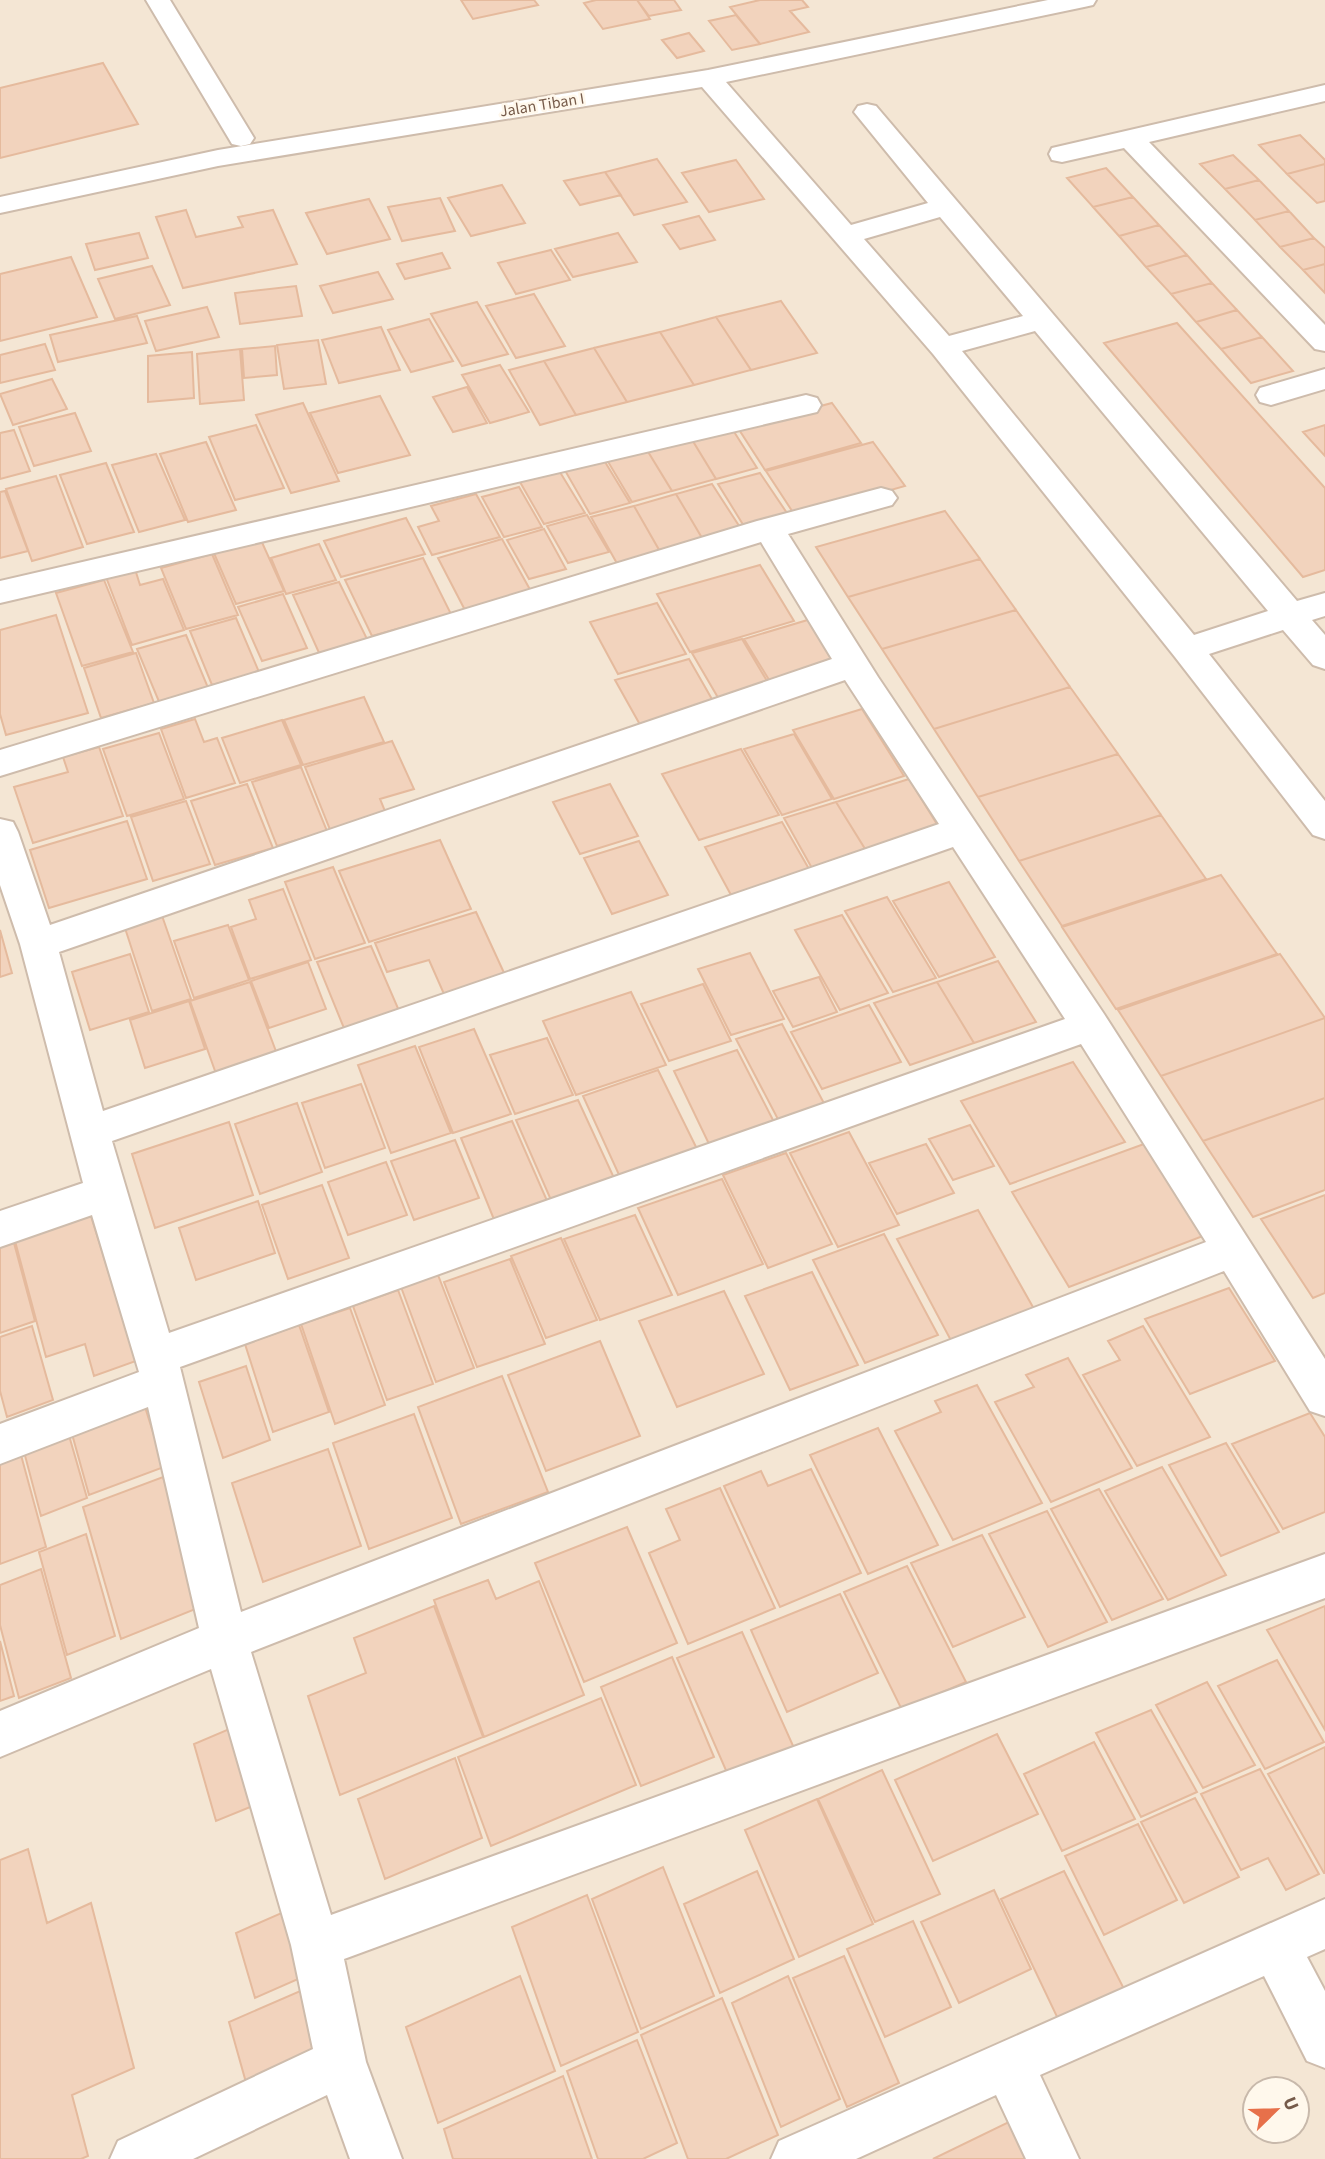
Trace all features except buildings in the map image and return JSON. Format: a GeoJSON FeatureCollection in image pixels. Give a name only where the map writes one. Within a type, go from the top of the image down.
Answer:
{"type":"FeatureCollection","features":[{"type":"Feature","properties":{"kind":"street"},"geometry":{"type":"LineString","coordinates":[[158,0],[241,138]]}},
{"type":"Feature","properties":{"kind":"street","name":"Jalan Tiban I"},"geometry":{"type":"LineString","coordinates":[[0,186],[241,138],[696,65],[1017,0]]}},
{"type":"Feature","properties":{"kind":"street","name":"Jalan Tiban I"},"geometry":{"type":"LineString","coordinates":[[0,205],[228,156],[708,78],[1084,0]]}},
{"type":"Feature","properties":{"kind":"street"},"geometry":{"type":"LineString","coordinates":[[708,78],[943,348],[1187,649],[1325,826]]}},
{"type":"Feature","properties":{"kind":"street"},"geometry":{"type":"LineString","coordinates":[[1062,154],[1321,99]]}},
{"type":"Feature","properties":{"kind":"street"},"geometry":{"type":"LineString","coordinates":[[867,112],[1325,657]]}},
{"type":"Feature","properties":{"kind":"street"},"geometry":{"type":"LineString","coordinates":[[1130,138],[1325,342]]}},
{"type":"Feature","properties":{"kind":"street"},"geometry":{"type":"LineString","coordinates":[[846,235],[947,206]]}},
{"type":"Feature","properties":{"kind":"street"},"geometry":{"type":"LineString","coordinates":[[943,348],[1042,320]]}},
{"type":"Feature","properties":{"kind":"street"},"geometry":{"type":"LineString","coordinates":[[1271,395],[1325,379]]}},
{"type":"Feature","properties":{"kind":"street"},"geometry":{"type":"LineString","coordinates":[[0,592],[806,405]]}},
{"type":"Feature","properties":{"kind":"street"},"geometry":{"type":"LineString","coordinates":[[0,763],[768,529],[881,498]]}},
{"type":"Feature","properties":{"kind":"street"},"geometry":{"type":"LineString","coordinates":[[768,529],[806,585],[852,665],[1091,1025],[1325,1397]]}},
{"type":"Feature","properties":{"kind":"street"},"geometry":{"type":"LineString","coordinates":[[1187,649],[1325,604]]}},
{"type":"Feature","properties":{"kind":"street"},"geometry":{"type":"LineString","coordinates":[[38,944],[852,665]]}},
{"type":"Feature","properties":{"kind":"street"},"geometry":{"type":"LineString","coordinates":[[90,1132],[961,830]]}},
{"type":"Feature","properties":{"kind":"street"},"geometry":{"type":"LineString","coordinates":[[0,832],[10,894],[38,944],[106,1193],[159,1370],[225,1640],[316,1945],[341,2062],[376,2159]]}},
{"type":"Feature","properties":{"kind":"street"},"geometry":{"type":"LineString","coordinates":[[0,1444],[159,1370],[1091,1025]]}},
{"type":"Feature","properties":{"kind":"street"},"geometry":{"type":"LineString","coordinates":[[0,1229],[106,1193]]}},
{"type":"Feature","properties":{"kind":"street"},"geometry":{"type":"LineString","coordinates":[[0,1734],[225,1640],[1234,1249]]}},
{"type":"Feature","properties":{"kind":"street"},"geometry":{"type":"LineString","coordinates":[[316,1945],[1325,1576]]}},
{"type":"Feature","properties":{"kind":"street"},"geometry":{"type":"LineString","coordinates":[[797,2159],[1325,1924]]}},
{"type":"Feature","properties":{"kind":"street"},"geometry":{"type":"LineString","coordinates":[[1275,1947],[1325,2043]]}},
{"type":"Feature","properties":{"kind":"street"},"geometry":{"type":"LineString","coordinates":[[136,2159],[341,2062]]}},
{"type":"Feature","properties":{"kind":"street"},"geometry":{"type":"LineString","coordinates":[[1008,2063],[1053,2159]]}},
{"type":"Feature","properties":{"kind":"shaded area"},"geometry":{"type":"Polygon","coordinates":[[[0,0],[1325,0],[1325,2159],[0,2159],[0,0]]]}}]}
